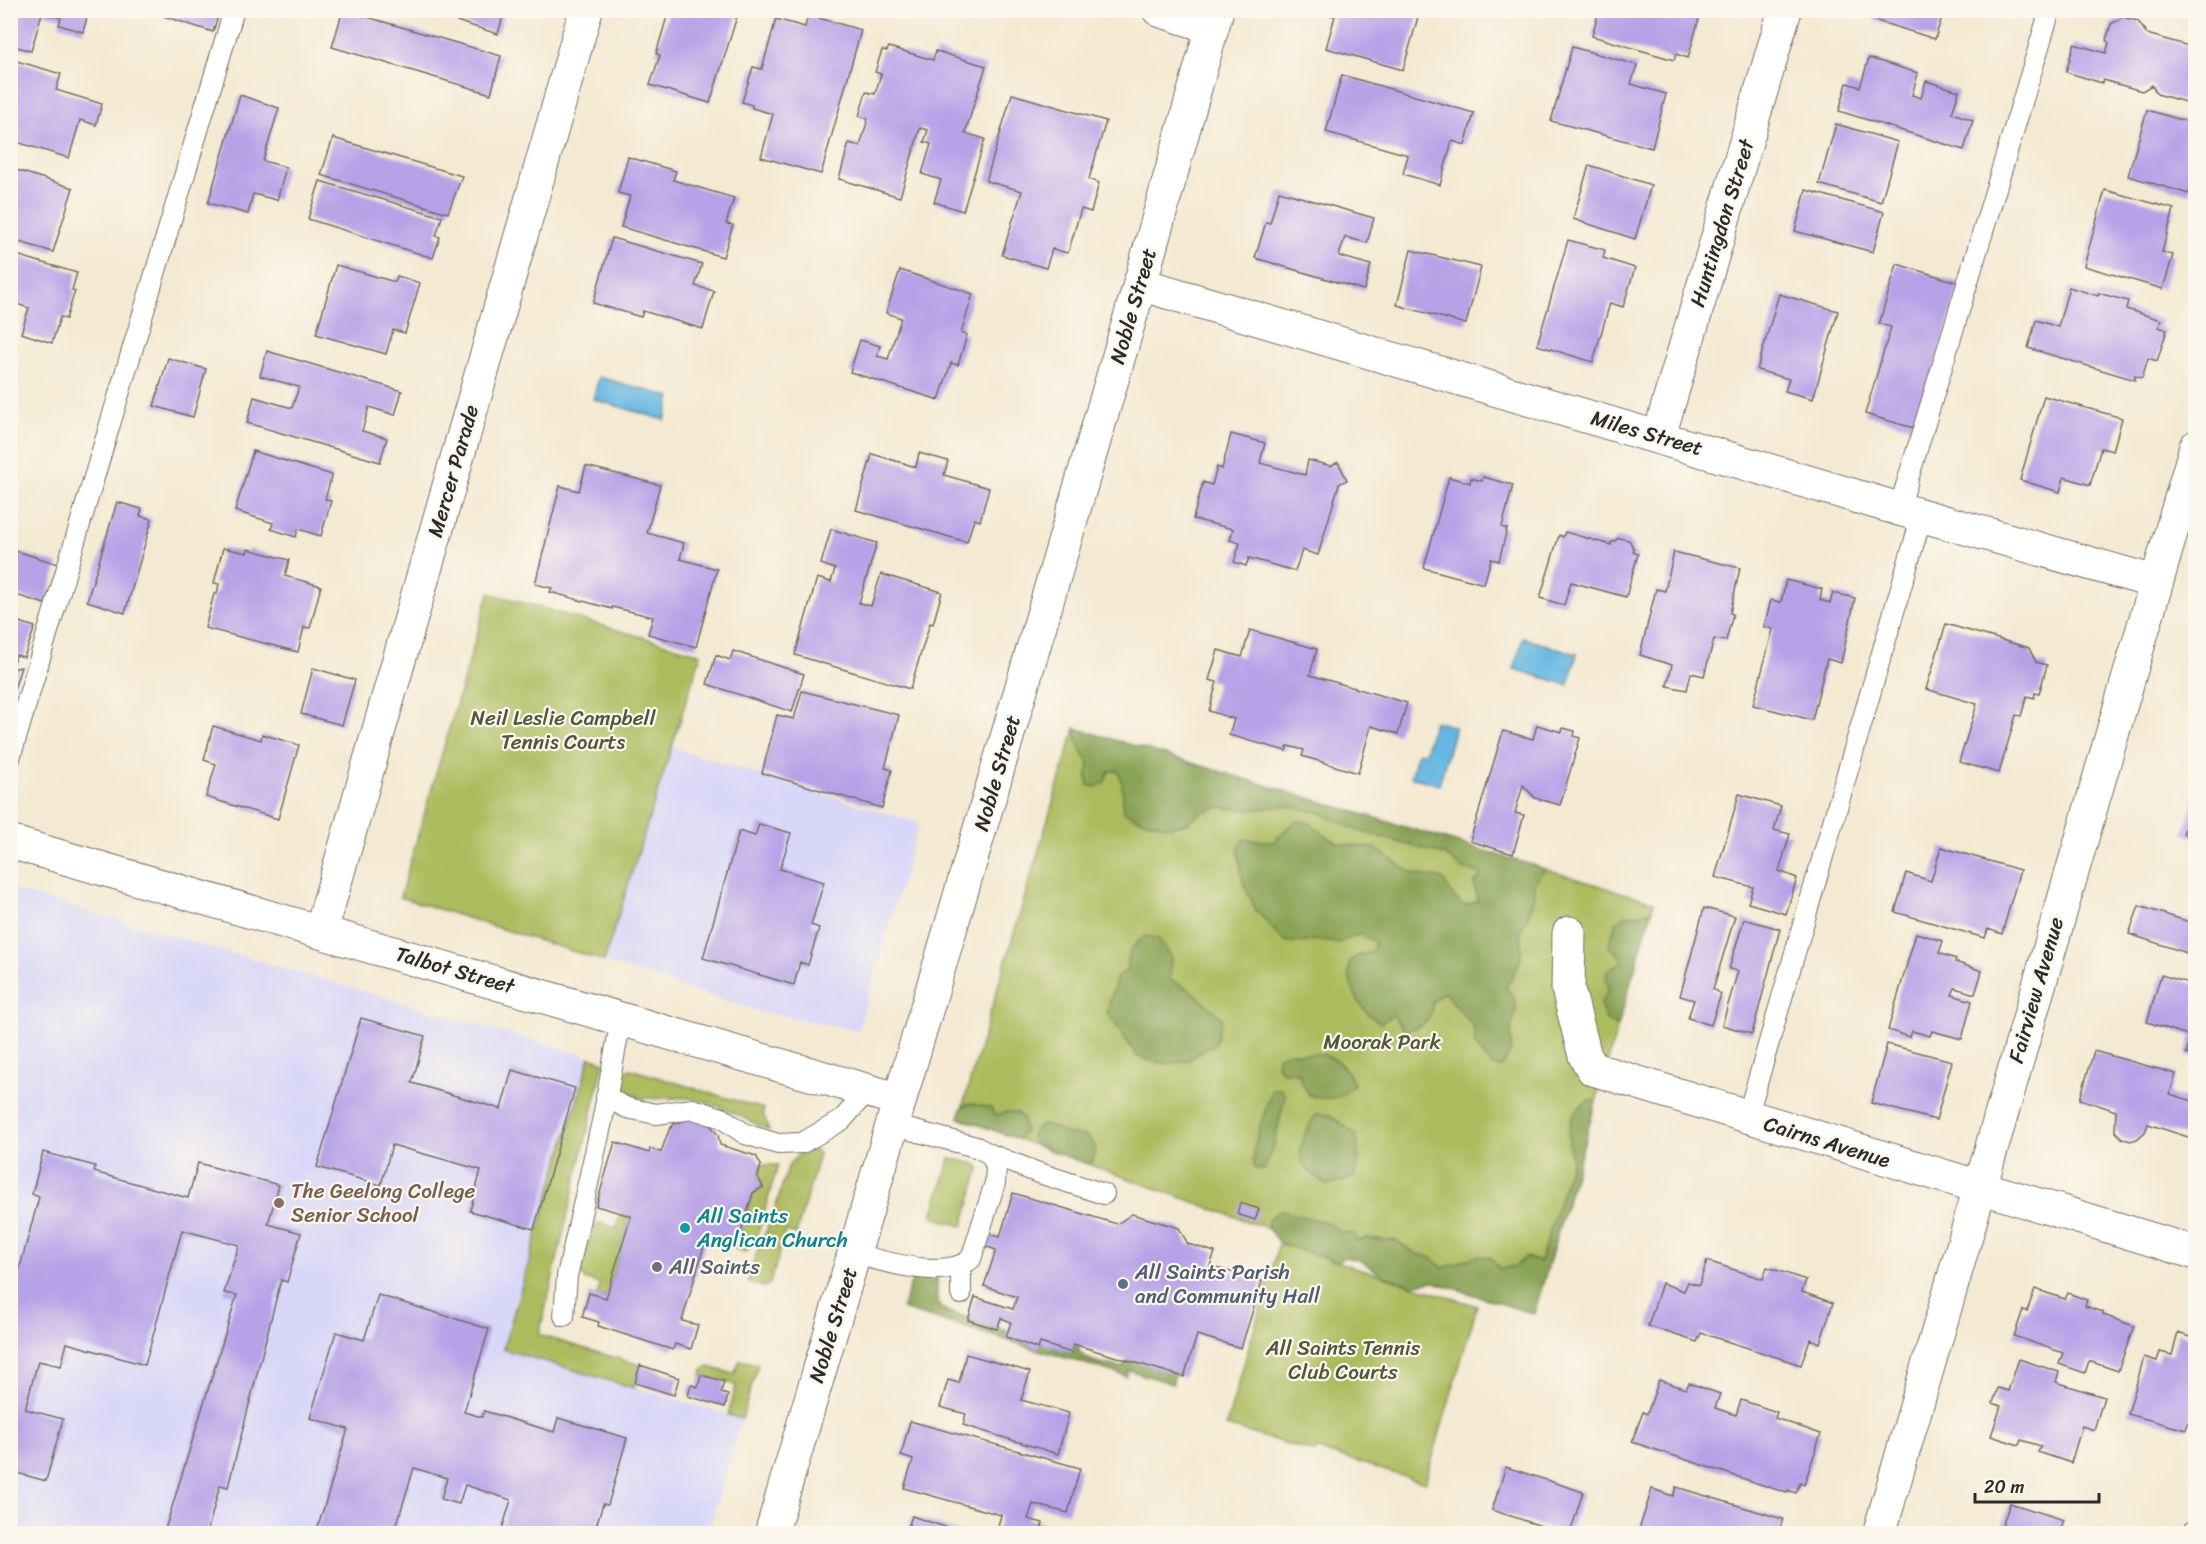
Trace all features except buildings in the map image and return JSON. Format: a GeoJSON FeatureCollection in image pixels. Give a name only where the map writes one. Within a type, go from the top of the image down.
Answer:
{"type":"FeatureCollection","features":[{"type":"Feature","properties":{"kind":"street","name":"Mercer Parade"},"geometry":{"type":"LineString","coordinates":[[321,931],[586,10]]}},
{"type":"Feature","properties":{"kind":"street"},"geometry":{"type":"LineString","coordinates":[[1159,10],[1215,19]]}},
{"type":"Feature","properties":{"kind":"street","name":"Huntingdon Street"},"geometry":{"type":"LineString","coordinates":[[1659,436],[1785,10]]}},
{"type":"Feature","properties":{"kind":"street","name":"Noble Street"},"geometry":{"type":"LineString","coordinates":[[771,1533],[1140,284],[1215,19]]}},
{"type":"Feature","properties":{"kind":"street","name":"Miles Street"},"geometry":{"type":"LineString","coordinates":[[1140,284],[2155,582]]}},
{"type":"Feature","properties":{"kind":"street","name":"Fairview Avenue"},"geometry":{"type":"LineString","coordinates":[[1879,1533],[2196,447]]}},
{"type":"Feature","properties":{"kind":"street","name":"Talbot Street"},"geometry":{"type":"LineString","coordinates":[[10,842],[867,1091],[896,1113]]}},
{"type":"Feature","properties":{"kind":"street","name":"Cairns Avenue"},"geometry":{"type":"LineString","coordinates":[[1569,933],[1568,989],[1585,1056],[1593,1069],[1747,1118],[2196,1253]]}},
{"type":"Feature","properties":{"kind":"lane"},"geometry":{"type":"LineString","coordinates":[[10,758],[234,10]]}},
{"type":"Feature","properties":{"kind":"lane"},"geometry":{"type":"LineString","coordinates":[[1747,1118],[2050,10]]}},
{"type":"Feature","properties":{"kind":"lane"},"geometry":{"type":"LineString","coordinates":[[564,1316],[567,1276],[621,1019]]}},
{"type":"Feature","properties":{"kind":"lane"},"geometry":{"type":"LineString","coordinates":[[606,1097],[627,1108],[656,1114],[693,1109],[722,1118],[745,1134],[778,1144],[802,1143],[842,1120],[867,1091]]}},
{"type":"Feature","properties":{"kind":"lane"},"geometry":{"type":"LineString","coordinates":[[896,1113],[1036,1172],[1104,1194]]}},
{"type":"Feature","properties":{"kind":"lane"},"geometry":{"type":"LineString","coordinates":[[854,1254],[923,1268],[961,1267],[971,1259],[995,1183],[996,1166],[990,1154]]}},
{"type":"Feature","properties":{"kind":"lane"},"geometry":{"type":"LineString","coordinates":[[961,1267],[961,1294]]}},
{"type":"Feature","properties":{"kind":"shaded area"},"geometry":{"type":"Polygon","coordinates":[[[489,593],[701,654],[673,748],[919,823],[858,1030],[761,1012],[400,897],[489,593]]]}},
{"type":"Feature","properties":{"kind":"shaded area","name":"The Geelong College Senior School"},"geometry":{"type":"Polygon","coordinates":[[[10,889],[590,1057],[503,1349],[742,1419],[708,1533],[11,1533],[10,889]]]}},
{"type":"Feature","properties":{"kind":"green space","name":"Neil Leslie Campbell Tennis Courts"},"geometry":{"type":"Polygon","coordinates":[[[489,593],[701,654],[604,961],[400,897],[489,593]]]}},
{"type":"Feature","properties":{"kind":"green space","name":"Moorak Park"},"geometry":{"type":"Polygon","coordinates":[[[1075,728],[1654,902],[1534,1314],[1255,1224],[959,1118],[1075,728]]]}},
{"type":"Feature","properties":{"kind":"green space"},"geometry":{"type":"Polygon","coordinates":[[[1075,728],[1545,869],[1534,883],[1530,912],[1521,930],[1521,959],[1506,988],[1515,999],[1516,1014],[1511,1027],[1511,1050],[1502,1067],[1492,1066],[1475,1044],[1474,1027],[1444,992],[1433,1001],[1429,1019],[1418,1027],[1405,1031],[1393,1015],[1381,1023],[1374,1019],[1356,997],[1349,970],[1350,961],[1361,954],[1372,952],[1375,942],[1360,934],[1338,943],[1316,940],[1299,943],[1284,941],[1256,910],[1243,883],[1238,850],[1243,839],[1274,842],[1297,821],[1310,823],[1340,844],[1376,848],[1410,872],[1443,879],[1452,895],[1463,906],[1478,901],[1474,883],[1481,876],[1475,871],[1462,869],[1445,855],[1356,830],[1319,812],[1286,806],[1251,810],[1218,807],[1202,812],[1187,823],[1170,827],[1139,819],[1124,812],[1122,783],[1118,771],[1109,771],[1104,784],[1094,787],[1088,785],[1089,762],[1078,745],[1075,728]]]}},
{"type":"Feature","properties":{"kind":"green space"},"geometry":{"type":"Polygon","coordinates":[[[1652,911],[1618,1026],[1606,1021],[1600,1004],[1609,989],[1606,980],[1607,970],[1623,963],[1621,957],[1609,946],[1616,922],[1625,916],[1652,911]]]}},
{"type":"Feature","properties":{"kind":"green space"},"geometry":{"type":"Polygon","coordinates":[[[1145,936],[1158,938],[1171,956],[1170,980],[1190,990],[1222,1018],[1216,1043],[1187,1061],[1165,1064],[1137,1056],[1107,1012],[1117,977],[1127,970],[1131,950],[1145,936]]]}},
{"type":"Feature","properties":{"kind":"green space"},"geometry":{"type":"Polygon","coordinates":[[[1290,1052],[1319,1054],[1331,1058],[1345,1069],[1354,1085],[1343,1094],[1333,1098],[1309,1095],[1299,1073],[1282,1072],[1277,1064],[1278,1056],[1290,1052]]]}},
{"type":"Feature","properties":{"kind":"green space"},"geometry":{"type":"Polygon","coordinates":[[[590,1057],[604,1062],[539,1335],[640,1365],[634,1388],[503,1349],[590,1057]]]}},
{"type":"Feature","properties":{"kind":"green space"},"geometry":{"type":"Polygon","coordinates":[[[630,1069],[764,1109],[763,1113],[769,1130],[719,1106],[697,1100],[642,1098],[634,1095],[621,1084],[623,1074],[630,1069]]]}},
{"type":"Feature","properties":{"kind":"green space"},"geometry":{"type":"Polygon","coordinates":[[[1272,1089],[1281,1089],[1285,1096],[1274,1144],[1264,1170],[1256,1169],[1254,1153],[1256,1142],[1272,1089]]]}},
{"type":"Feature","properties":{"kind":"green space"},"geometry":{"type":"Polygon","coordinates":[[[1589,1100],[1596,1101],[1534,1314],[1433,1281],[1412,1285],[1384,1276],[1359,1260],[1344,1257],[1337,1262],[1279,1243],[1267,1227],[1269,1218],[1280,1211],[1327,1222],[1340,1232],[1354,1234],[1357,1242],[1366,1238],[1397,1241],[1417,1254],[1430,1257],[1443,1268],[1477,1256],[1490,1257],[1500,1269],[1515,1266],[1526,1257],[1540,1262],[1572,1159],[1569,1142],[1570,1126],[1576,1111],[1589,1100]]]}},
{"type":"Feature","properties":{"kind":"green space"},"geometry":{"type":"Polygon","coordinates":[[[968,1103],[991,1108],[995,1115],[1006,1112],[1018,1113],[1023,1120],[1025,1130],[1018,1139],[959,1117],[961,1109],[968,1103]]]}},
{"type":"Feature","properties":{"kind":"green space"},"geometry":{"type":"Polygon","coordinates":[[[1316,1114],[1330,1115],[1356,1135],[1359,1160],[1354,1177],[1328,1186],[1305,1167],[1301,1158],[1301,1145],[1316,1114]]]}},
{"type":"Feature","properties":{"kind":"green space"},"geometry":{"type":"Polygon","coordinates":[[[1043,1124],[1068,1133],[1084,1135],[1092,1141],[1095,1152],[1090,1165],[1035,1145],[1031,1135],[1043,1124]]]}},
{"type":"Feature","properties":{"kind":"green space"},"geometry":{"type":"Polygon","coordinates":[[[806,1148],[817,1151],[819,1155],[796,1234],[786,1231],[770,1284],[764,1287],[748,1283],[755,1257],[773,1215],[789,1164],[806,1148]]]}},
{"type":"Feature","properties":{"kind":"green space"},"geometry":{"type":"Polygon","coordinates":[[[950,1158],[980,1167],[963,1226],[935,1218],[932,1215],[950,1158]]]}},
{"type":"Feature","properties":{"kind":"green space"},"geometry":{"type":"Polygon","coordinates":[[[761,1165],[778,1165],[759,1230],[746,1252],[736,1249],[753,1193],[763,1187],[758,1177],[761,1165]]]}},
{"type":"Feature","properties":{"kind":"green space"},"geometry":{"type":"Polygon","coordinates":[[[621,1213],[631,1216],[606,1298],[597,1295],[600,1284],[584,1279],[580,1270],[593,1228],[600,1223],[616,1228],[621,1213]]]}},
{"type":"Feature","properties":{"kind":"green space","name":"All Saints Tennis Club Courts"},"geometry":{"type":"Polygon","coordinates":[[[1279,1243],[1477,1306],[1425,1483],[1316,1449],[1315,1452],[1226,1426],[1279,1243]]]}},
{"type":"Feature","properties":{"kind":"green space"},"geometry":{"type":"Polygon","coordinates":[[[928,1276],[937,1278],[937,1299],[946,1311],[968,1317],[968,1320],[1008,1331],[1006,1337],[1038,1348],[1040,1343],[1072,1353],[1073,1344],[1079,1345],[1079,1351],[1083,1355],[1098,1362],[1121,1368],[1130,1360],[1174,1374],[1173,1384],[1128,1370],[1126,1376],[902,1309],[912,1280],[928,1276]]]}},
{"type":"Feature","properties":{"kind":"green space"},"geometry":{"type":"Polygon","coordinates":[[[740,1360],[758,1364],[742,1419],[728,1415],[736,1385],[701,1375],[703,1369],[709,1367],[734,1374],[740,1360]]]}},
{"type":"Feature","properties":{"kind":"water"},"geometry":{"type":"Polygon","coordinates":[[[599,377],[671,397],[665,420],[593,399],[599,377]]]}},
{"type":"Feature","properties":{"kind":"water"},"geometry":{"type":"Polygon","coordinates":[[[1523,638],[1577,654],[1568,685],[1514,669],[1523,638]]]}},
{"type":"Feature","properties":{"kind":"water"},"geometry":{"type":"Polygon","coordinates":[[[1434,721],[1455,727],[1439,785],[1411,777],[1418,752],[1425,753],[1434,721]]]}},
{"type":"Feature","properties":{"kind":"place","name":"The Geelong College Senior School"},"geometry":{"type":"Point","coordinates":[279,1203]}},
{"type":"Feature","properties":{"kind":"place","name":"All Saints Anglican Church"},"geometry":{"type":"Point","coordinates":[685,1228]}},
{"type":"Feature","properties":{"kind":"place","name":"All Saints"},"geometry":{"type":"Point","coordinates":[657,1267]}},
{"type":"Feature","properties":{"kind":"place","name":"All Saints Parish and Community Hall"},"geometry":{"type":"Point","coordinates":[1123,1284]}}]}
